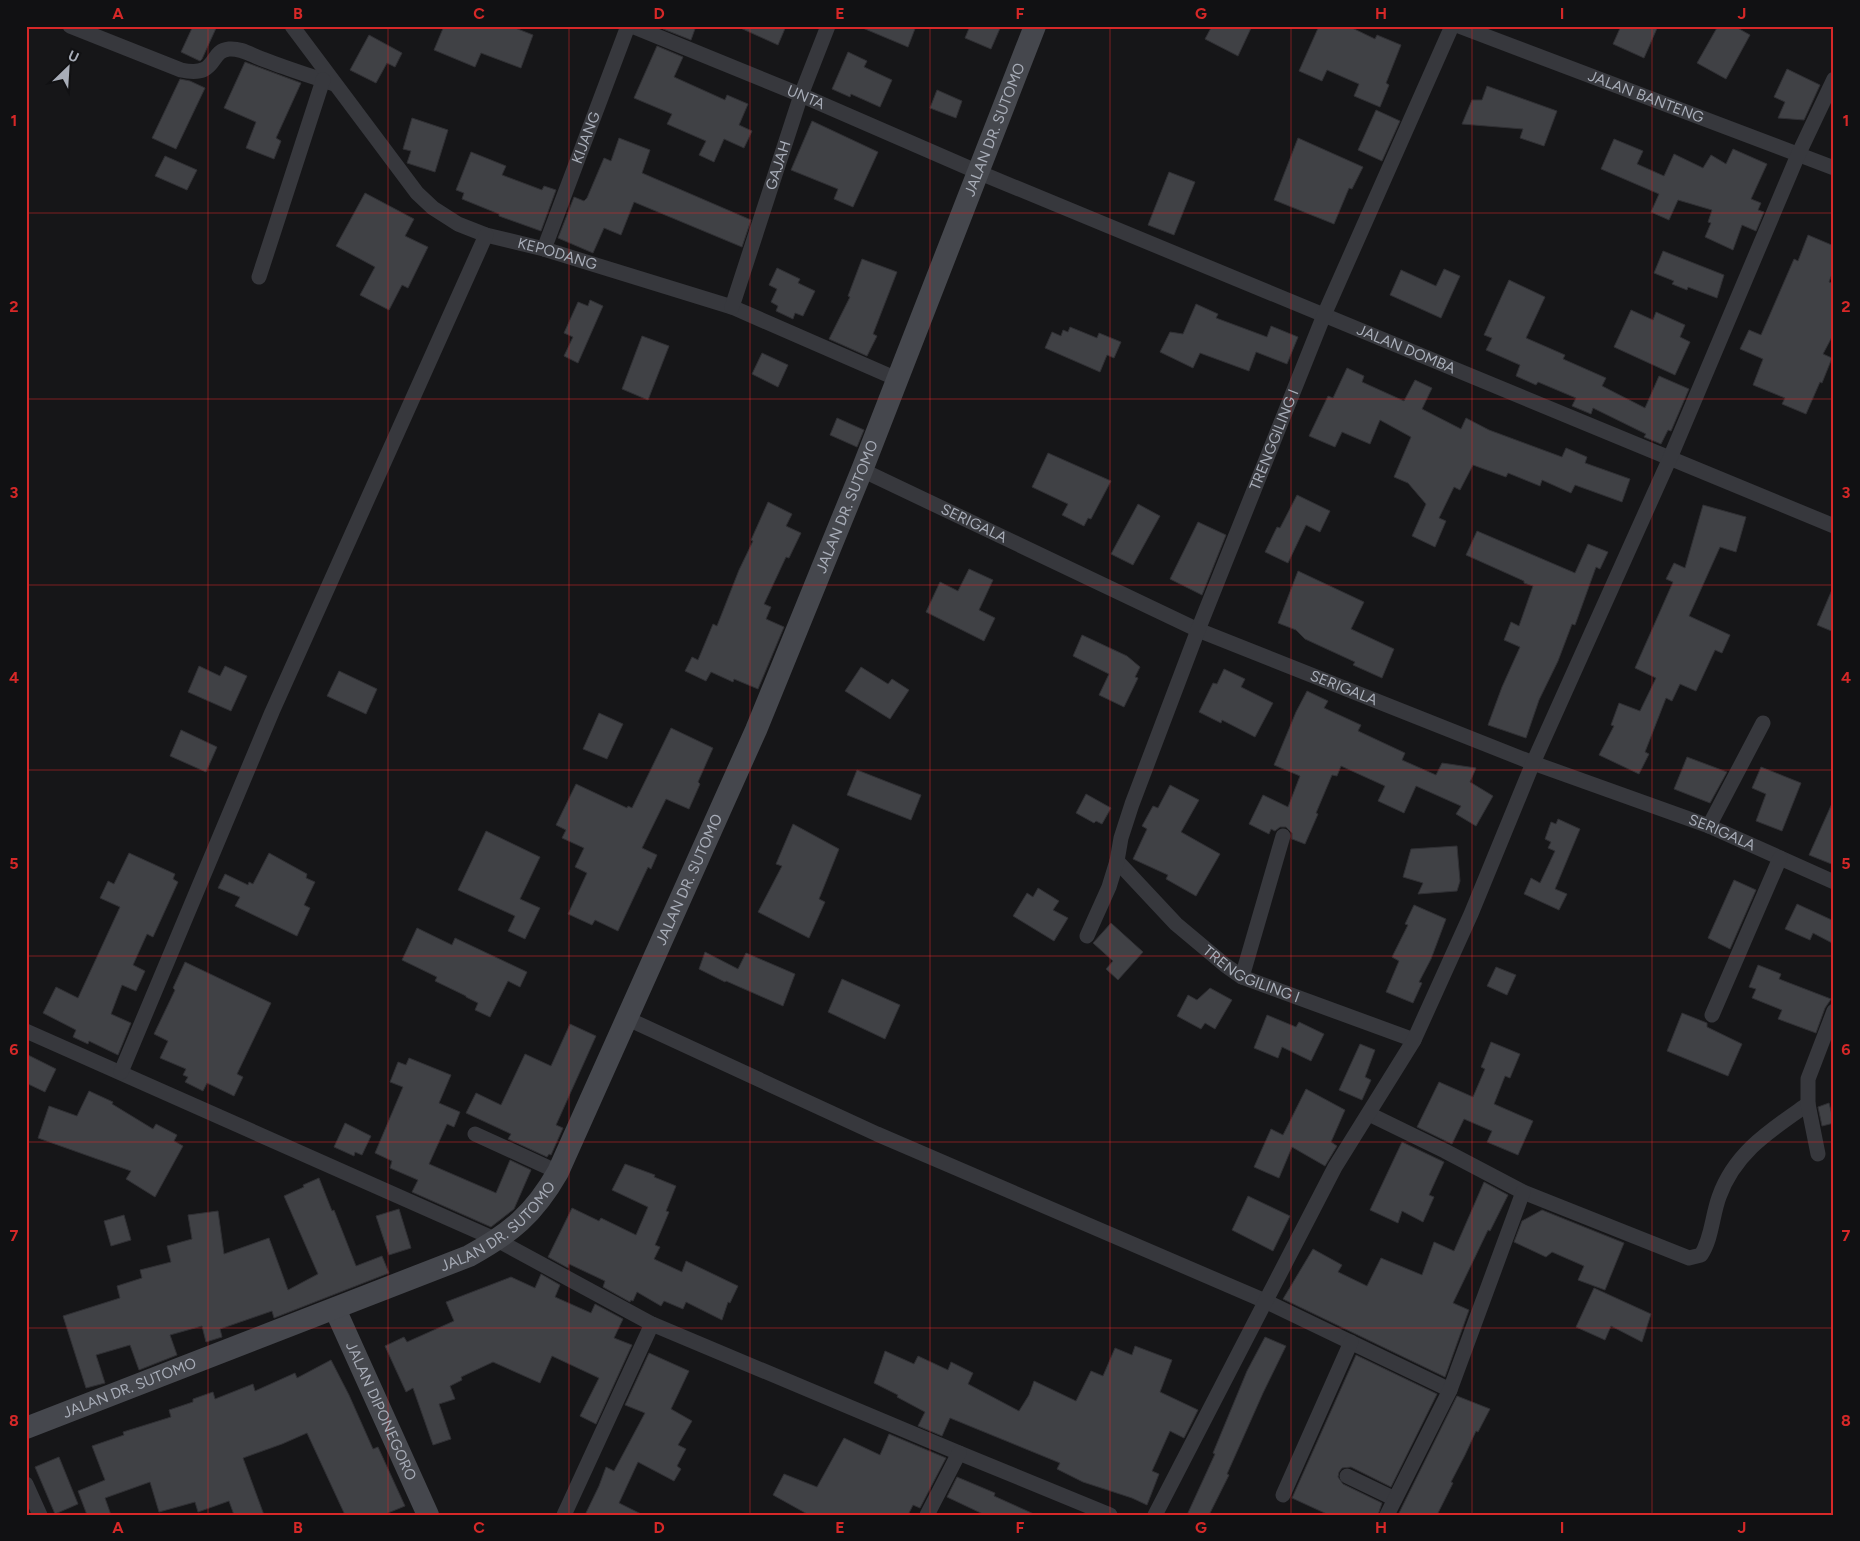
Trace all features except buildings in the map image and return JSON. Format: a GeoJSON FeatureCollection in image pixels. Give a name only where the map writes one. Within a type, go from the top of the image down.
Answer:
{"type":"FeatureCollection","features":[{"type":"Feature","properties":{"kind":"street"},"geometry":{"type":"LineString","coordinates":[[70,26],[181,70],[194,73],[207,69],[215,58],[226,49],[240,49],[263,60],[329,82],[259,277]]}},
{"type":"Feature","properties":{"kind":"street","name":"KEPODANG"},"geometry":{"type":"LineString","coordinates":[[292,26],[329,82],[417,193],[433,208],[458,224],[486,235],[544,249],[732,307],[897,379]]}},
{"type":"Feature","properties":{"kind":"street","name":"KIJANG"},"geometry":{"type":"LineString","coordinates":[[544,249],[628,26]]}},
{"type":"Feature","properties":{"kind":"street","name":"UNTA"},"geometry":{"type":"LineString","coordinates":[[632,26],[801,95],[978,172]]}},
{"type":"Feature","properties":{"kind":"street","name":"GAJAH"},"geometry":{"type":"LineString","coordinates":[[732,307],[801,95],[828,26]]}},
{"type":"Feature","properties":{"kind":"street","name":"JALAN DR. SUTOMO"},"geometry":{"type":"LineString","coordinates":[[26,1428],[469,1256],[498,1240],[525,1219],[545,1194],[558,1172],[628,1019],[756,730],[862,470],[1035,26]]}},
{"type":"Feature","properties":{"kind":"street","name":"TRENGGILING I"},"geometry":{"type":"LineString","coordinates":[[1087,936],[1109,887],[1117,862],[1121,838],[1132,804],[1198,630],[1324,315],[1452,26]]}},
{"type":"Feature","properties":{"kind":"street","name":"JALAN BANTENG"},"geometry":{"type":"LineString","coordinates":[[1459,26],[1834,168]]}},
{"type":"Feature","properties":{"kind":"street"},"geometry":{"type":"LineString","coordinates":[[1154,1515],[1335,1167],[1414,1040],[1534,763],[1670,458],[1798,154],[1834,79]]}},
{"type":"Feature","properties":{"kind":"street","name":"JALAN DOMBA"},"geometry":{"type":"LineString","coordinates":[[978,172],[1834,526]]}},
{"type":"Feature","properties":{"kind":"street"},"geometry":{"type":"LineString","coordinates":[[121,1072],[272,712],[486,235]]}},
{"type":"Feature","properties":{"kind":"street","name":"SERIGALA"},"geometry":{"type":"LineString","coordinates":[[862,470],[1198,630],[1534,763],[1709,826],[1834,882]]}},
{"type":"Feature","properties":{"kind":"street"},"geometry":{"type":"LineString","coordinates":[[1709,826],[1763,723]]}},
{"type":"Feature","properties":{"kind":"street"},"geometry":{"type":"LineString","coordinates":[[1242,977],[1283,836]]}},
{"type":"Feature","properties":{"kind":"street"},"geometry":{"type":"LineString","coordinates":[[1712,1015],[1780,858]]}},
{"type":"Feature","properties":{"kind":"street","name":"TRENGGILING I"},"geometry":{"type":"LineString","coordinates":[[1117,862],[1176,924],[1242,977],[1414,1040]]}},
{"type":"Feature","properties":{"kind":"street"},"geometry":{"type":"LineString","coordinates":[[1818,1154],[1808,1104],[1808,1079],[1834,1011]]}},
{"type":"Feature","properties":{"kind":"street"},"geometry":{"type":"LineString","coordinates":[[628,1019],[877,1134],[1266,1301],[1450,1390]]}},
{"type":"Feature","properties":{"kind":"street"},"geometry":{"type":"LineString","coordinates":[[26,1031],[498,1240],[652,1324],[1110,1515]]}},
{"type":"Feature","properties":{"kind":"street"},"geometry":{"type":"LineString","coordinates":[[1369,1114],[1523,1192],[1689,1258],[1701,1255],[1708,1245],[1710,1229],[1719,1197],[1730,1171],[1750,1148],[1772,1129],[1808,1104]]}},
{"type":"Feature","properties":{"kind":"street"},"geometry":{"type":"LineString","coordinates":[[475,1134],[558,1172]]}},
{"type":"Feature","properties":{"kind":"street"},"geometry":{"type":"LineString","coordinates":[[1387,1515],[1450,1390],[1523,1192]]}},
{"type":"Feature","properties":{"kind":"street","name":"JALAN DIPONEGORO"},"geometry":{"type":"LineString","coordinates":[[335,1309],[428,1515]]}},
{"type":"Feature","properties":{"kind":"street"},"geometry":{"type":"LineString","coordinates":[[564,1515],[652,1324]]}},
{"type":"Feature","properties":{"kind":"street"},"geometry":{"type":"LineString","coordinates":[[1284,1495],[1351,1342]]}},
{"type":"Feature","properties":{"kind":"street"},"geometry":{"type":"LineString","coordinates":[[928,1515],[959,1453]]}},
{"type":"Feature","properties":{"kind":"street"},"geometry":{"type":"LineString","coordinates":[[1347,1476],[1395,1499]]}},
{"type":"Feature","properties":{"kind":"street"},"geometry":{"type":"LineString","coordinates":[[26,1484],[40,1515]]}}]}
